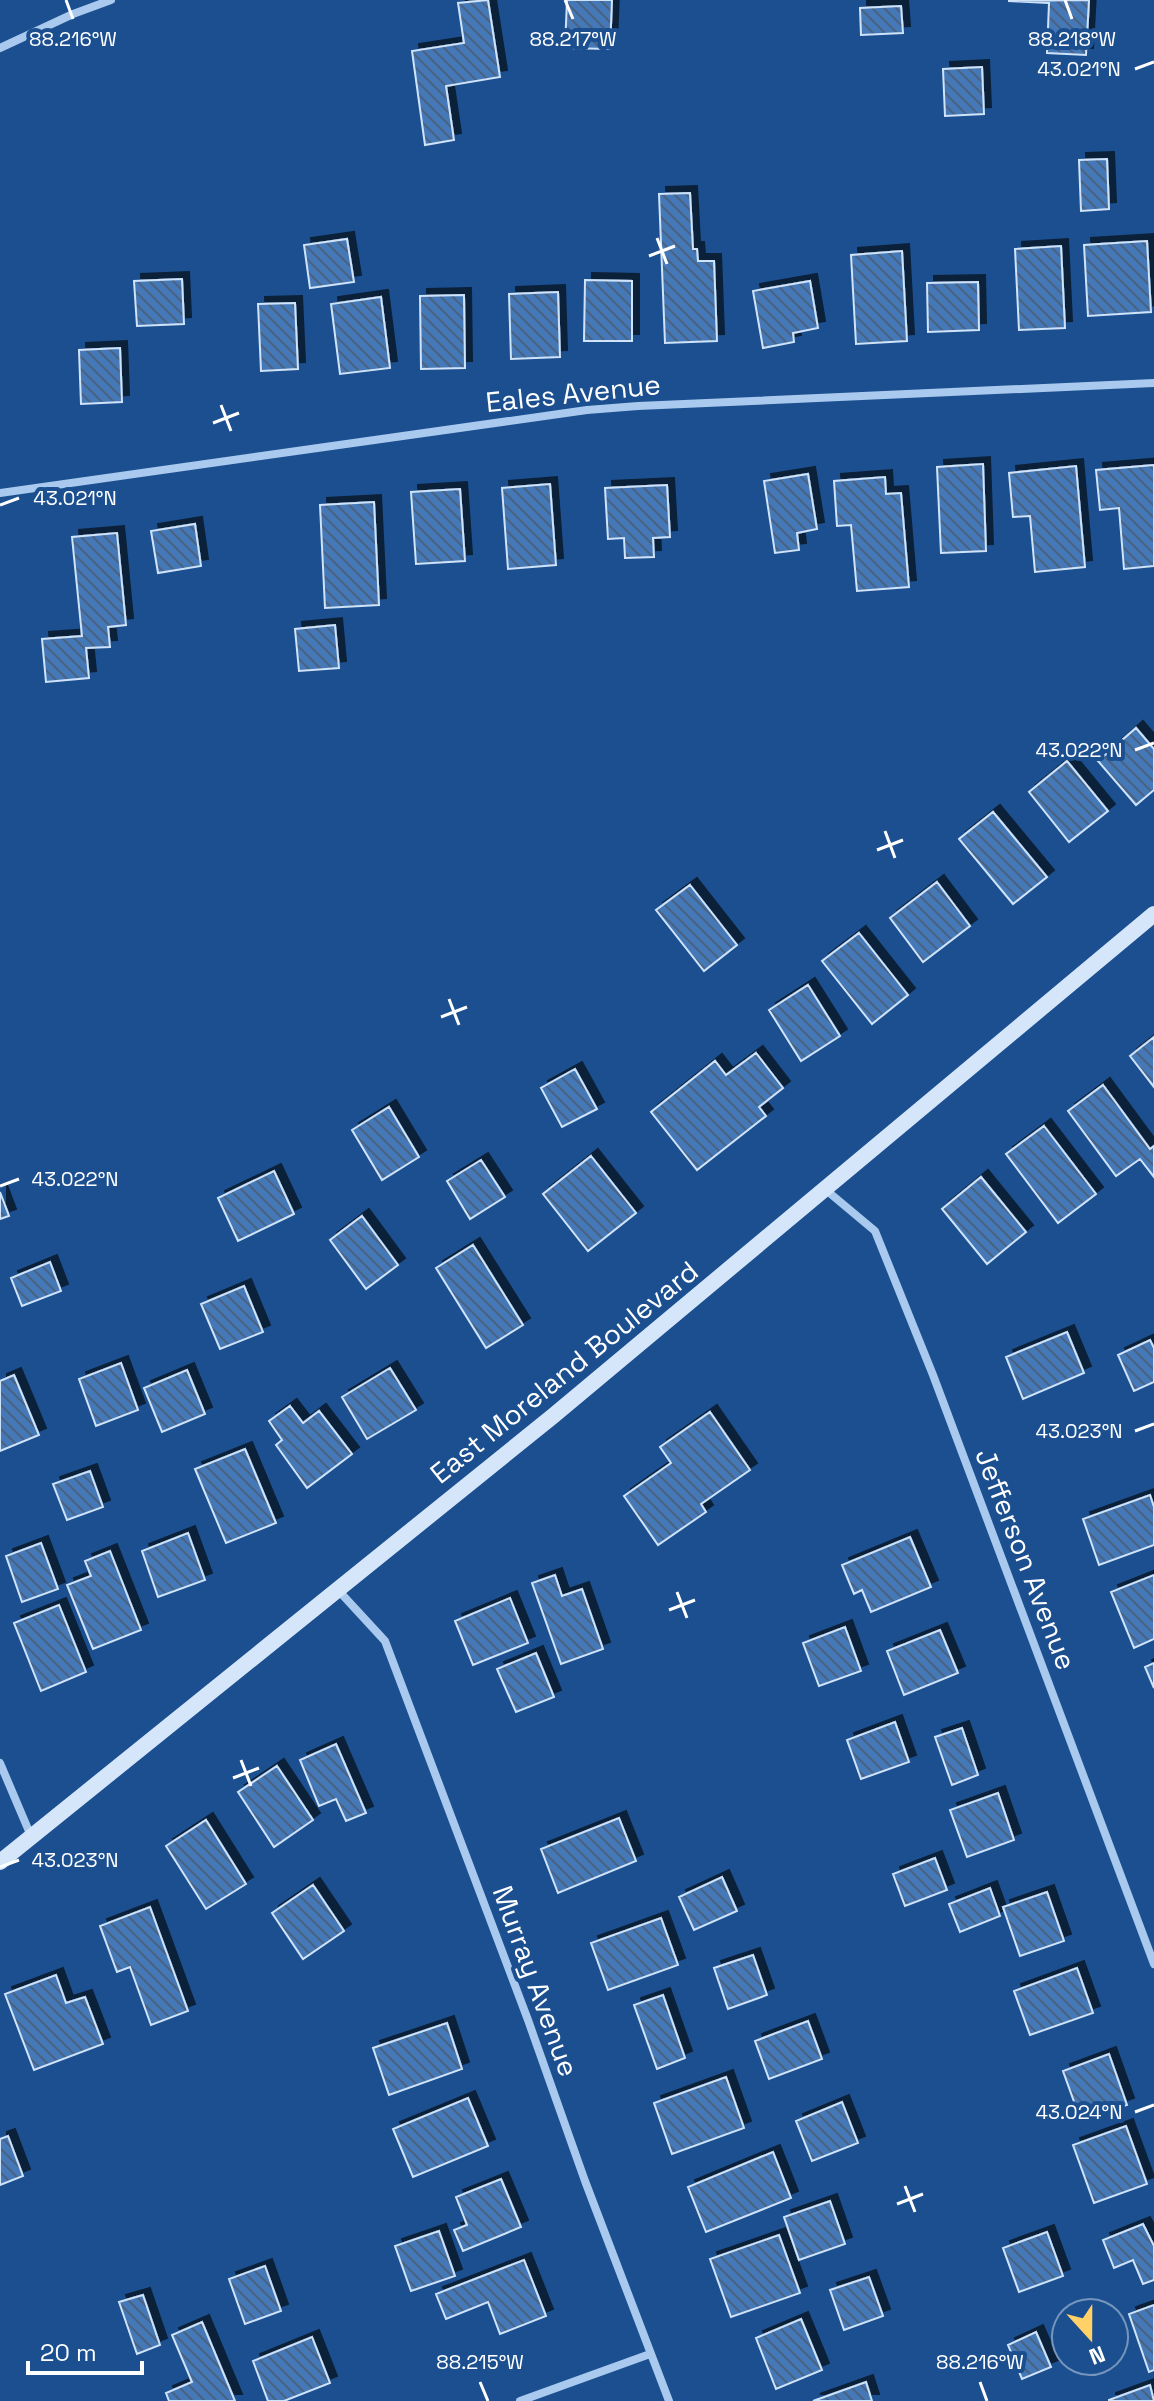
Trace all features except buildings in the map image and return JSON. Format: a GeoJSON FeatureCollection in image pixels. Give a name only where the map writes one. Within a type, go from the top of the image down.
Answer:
{"type":"FeatureCollection","features":[{"type":"Feature","properties":{"kind":"main road","name":"East Moreland Boulevard"},"geometry":{"type":"LineString","coordinates":[[0,1862],[553,1416],[1154,914]]}},
{"type":"Feature","properties":{"kind":"street"},"geometry":{"type":"LineString","coordinates":[[0,48],[111,0]]}},
{"type":"Feature","properties":{"kind":"street","name":"Eales Avenue"},"geometry":{"type":"LineString","coordinates":[[0,493],[587,410],[1154,383]]}},
{"type":"Feature","properties":{"kind":"street","name":"Jefferson Avenue"},"geometry":{"type":"LineString","coordinates":[[826,1190],[875,1231],[939,1389],[1154,1964]]}},
{"type":"Feature","properties":{"kind":"street","name":"Murray Avenue"},"geometry":{"type":"LineString","coordinates":[[338,1590],[385,1641],[669,2401]]}},
{"type":"Feature","properties":{"kind":"street"},"geometry":{"type":"LineString","coordinates":[[0,1763],[31,1837]]}},
{"type":"Feature","properties":{"kind":"street"},"geometry":{"type":"LineString","coordinates":[[520,2401],[650,2354]]}}]}
